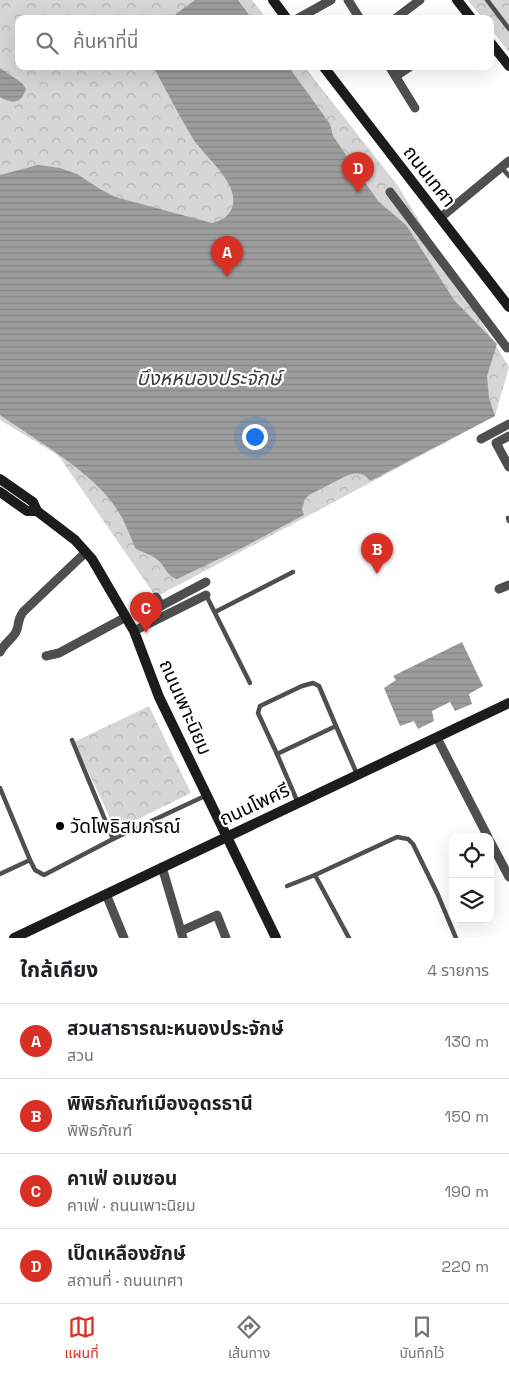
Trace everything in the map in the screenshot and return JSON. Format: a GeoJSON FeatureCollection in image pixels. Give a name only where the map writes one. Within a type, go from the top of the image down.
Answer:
{"type":"FeatureCollection","features":[{"type":"Feature","properties":{"kind":"street"},"geometry":{"type":"LineString","coordinates":[[273,0],[284,15]]}},
{"type":"Feature","properties":{"kind":"street"},"geometry":{"type":"LineString","coordinates":[[304,15],[331,0]]}},
{"type":"Feature","properties":{"kind":"street"},"geometry":{"type":"LineString","coordinates":[[348,0],[357,15]]}},
{"type":"Feature","properties":{"kind":"street"},"geometry":{"type":"LineString","coordinates":[[400,15],[420,0]]}},
{"type":"Feature","properties":{"kind":"street"},"geometry":{"type":"LineString","coordinates":[[457,0],[469,15]]}},
{"type":"Feature","properties":{"kind":"street"},"geometry":{"type":"LineString","coordinates":[[494,47],[509,66]]}},
{"type":"Feature","properties":{"kind":"street","name":"ถนนเทศา"},"geometry":{"type":"LineString","coordinates":[[326,70],[509,307]]}},
{"type":"Feature","properties":{"kind":"street"},"geometry":{"type":"LineString","coordinates":[[392,70],[415,108]]}},
{"type":"Feature","properties":{"kind":"street"},"geometry":{"type":"LineString","coordinates":[[396,76],[405,70]]}},
{"type":"Feature","properties":{"kind":"street"},"geometry":{"type":"LineString","coordinates":[[440,218],[509,161]]}},
{"type":"Feature","properties":{"kind":"street"},"geometry":{"type":"LineString","coordinates":[[390,192],[507,348]]}},
{"type":"Feature","properties":{"kind":"street"},"geometry":{"type":"LineString","coordinates":[[481,439],[509,424]]}},
{"type":"Feature","properties":{"kind":"street"},"geometry":{"type":"LineString","coordinates":[[509,436],[496,443],[509,467]]}},
{"type":"Feature","properties":{"kind":"street","name":"ถนนเพาะนิยม"},"geometry":{"type":"LineString","coordinates":[[0,479],[33,502],[37,511],[75,540],[92,559],[134,631],[159,696],[276,938]]}},
{"type":"Feature","properties":{"kind":"street","name":"ถนนเพาะนิยม"},"geometry":{"type":"LineString","coordinates":[[0,492],[27,511],[37,511]]}},
{"type":"Feature","properties":{"kind":"street"},"geometry":{"type":"LineString","coordinates":[[0,652],[15,633],[18,619],[23,612],[86,552]]}},
{"type":"Feature","properties":{"kind":"street"},"geometry":{"type":"LineString","coordinates":[[156,597],[159,607],[206,582]]}},
{"type":"Feature","properties":{"kind":"street"},"geometry":{"type":"LineString","coordinates":[[499,589],[509,585]]}},
{"type":"Feature","properties":{"kind":"street"},"geometry":{"type":"LineString","coordinates":[[134,631],[206,594]]}},
{"type":"Feature","properties":{"kind":"street"},"geometry":{"type":"LineString","coordinates":[[46,656],[59,653],[126,617]]}},
{"type":"Feature","properties":{"kind":"street","name":"ถนนโพศรี"},"geometry":{"type":"LineString","coordinates":[[14,938],[226,836],[508,707]]}},
{"type":"Feature","properties":{"kind":"street"},"geometry":{"type":"LineString","coordinates":[[437,738],[486,833]]}},
{"type":"Feature","properties":{"kind":"street"},"geometry":{"type":"LineString","coordinates":[[494,849],[509,877]]}},
{"type":"Feature","properties":{"kind":"street"},"geometry":{"type":"LineString","coordinates":[[162,867],[182,934],[217,915],[226,938]]}},
{"type":"Feature","properties":{"kind":"street"},"geometry":{"type":"LineString","coordinates":[[106,894],[124,938]]}},
{"type":"Feature","properties":{"kind":"lane"},"geometry":{"type":"LineString","coordinates":[[487,0],[509,29]]}},
{"type":"Feature","properties":{"kind":"lane"},"geometry":{"type":"LineString","coordinates":[[502,168],[509,176]]}},
{"type":"Feature","properties":{"kind":"lane"},"geometry":{"type":"LineString","coordinates":[[215,612],[293,572]]}},
{"type":"Feature","properties":{"kind":"lane"},"geometry":{"type":"LineString","coordinates":[[206,594],[250,684]]}},
{"type":"Feature","properties":{"kind":"lane"},"geometry":{"type":"LineString","coordinates":[[298,803],[258,713],[258,709],[260,706],[302,686],[313,683],[319,686],[358,775]]}},
{"type":"Feature","properties":{"kind":"lane"},"geometry":{"type":"LineString","coordinates":[[276,754],[336,726]]}},
{"type":"Feature","properties":{"kind":"lane"},"geometry":{"type":"LineString","coordinates":[[72,740],[113,839]]}},
{"type":"Feature","properties":{"kind":"lane"},"geometry":{"type":"LineString","coordinates":[[0,788],[35,870],[44,875],[113,839],[206,795]]}},
{"type":"Feature","properties":{"kind":"lane"},"geometry":{"type":"LineString","coordinates":[[287,886],[316,875],[397,837],[408,839],[417,852],[456,938]]}},
{"type":"Feature","properties":{"kind":"lane"},"geometry":{"type":"LineString","coordinates":[[0,874],[30,860]]}},
{"type":"Feature","properties":{"kind":"lane"},"geometry":{"type":"LineString","coordinates":[[316,875],[349,938]]}},
{"type":"Feature","properties":{"kind":"green space","name":"บึงหหนองประจักษ์"},"geometry":{"type":"Polygon","coordinates":[[[0,0],[252,0],[264,15],[15,15],[15,70],[307,70],[398,186],[509,367],[495,416],[156,597],[58,455],[0,420],[0,0]]]}},
{"type":"Feature","properties":{"kind":"green space"},"geometry":{"type":"Polygon","coordinates":[[[468,0],[509,0],[509,52],[494,33],[494,15],[480,15],[468,0]]]}},
{"type":"Feature","properties":{"kind":"green space"},"geometry":{"type":"Polygon","coordinates":[[[149,706],[191,793],[116,830],[74,742],[149,706]]]}},
{"type":"Feature","properties":{"kind":"water"},"geometry":{"type":"Polygon","coordinates":[[[195,0],[238,0],[249,15],[174,15],[195,0]]]}},
{"type":"Feature","properties":{"kind":"water"},"geometry":{"type":"Polygon","coordinates":[[[0,68],[22,83],[26,89],[19,100],[12,102],[0,97],[0,68]]]}},
{"type":"Feature","properties":{"kind":"water","name":"บึงหหนองประจักษ์"},"geometry":{"type":"Polygon","coordinates":[[[155,70],[291,70],[330,124],[333,136],[378,201],[406,225],[454,300],[497,344],[487,376],[489,398],[495,416],[370,481],[366,476],[360,474],[348,475],[309,495],[305,499],[302,509],[304,515],[242,548],[177,579],[169,574],[157,559],[136,549],[118,511],[95,484],[64,458],[0,415],[0,175],[38,165],[60,168],[77,174],[115,197],[212,223],[219,221],[226,217],[232,208],[233,195],[230,186],[225,177],[192,137],[155,70]]]}},
{"type":"Feature","properties":{"kind":"water"},"geometry":{"type":"Polygon","coordinates":[[[462,642],[483,686],[469,694],[472,704],[455,711],[450,702],[432,711],[434,721],[418,729],[414,721],[400,726],[384,688],[396,680],[393,676],[462,642]]]}},
{"type":"Feature","properties":{"kind":"place","name":"เป็ดเหลืองยักษ์"},"geometry":{"type":"Point","coordinates":[358,193]}},
{"type":"Feature","properties":{"kind":"place","name":"สวนสาธารณะหนองประจักษ์"},"geometry":{"type":"Point","coordinates":[227,277]}},
{"type":"Feature","properties":{"kind":"place","name":"พิพิธภัณฑ์เมืองอุดรธานี"},"geometry":{"type":"Point","coordinates":[377,574]}},
{"type":"Feature","properties":{"kind":"place","name":"คาเฟ่ อเมซอน"},"geometry":{"type":"Point","coordinates":[146,633]}},
{"type":"Feature","properties":{"kind":"place","name":"วัดโพธิสมภรณ์"},"geometry":{"type":"Point","coordinates":[60,826]}}]}
